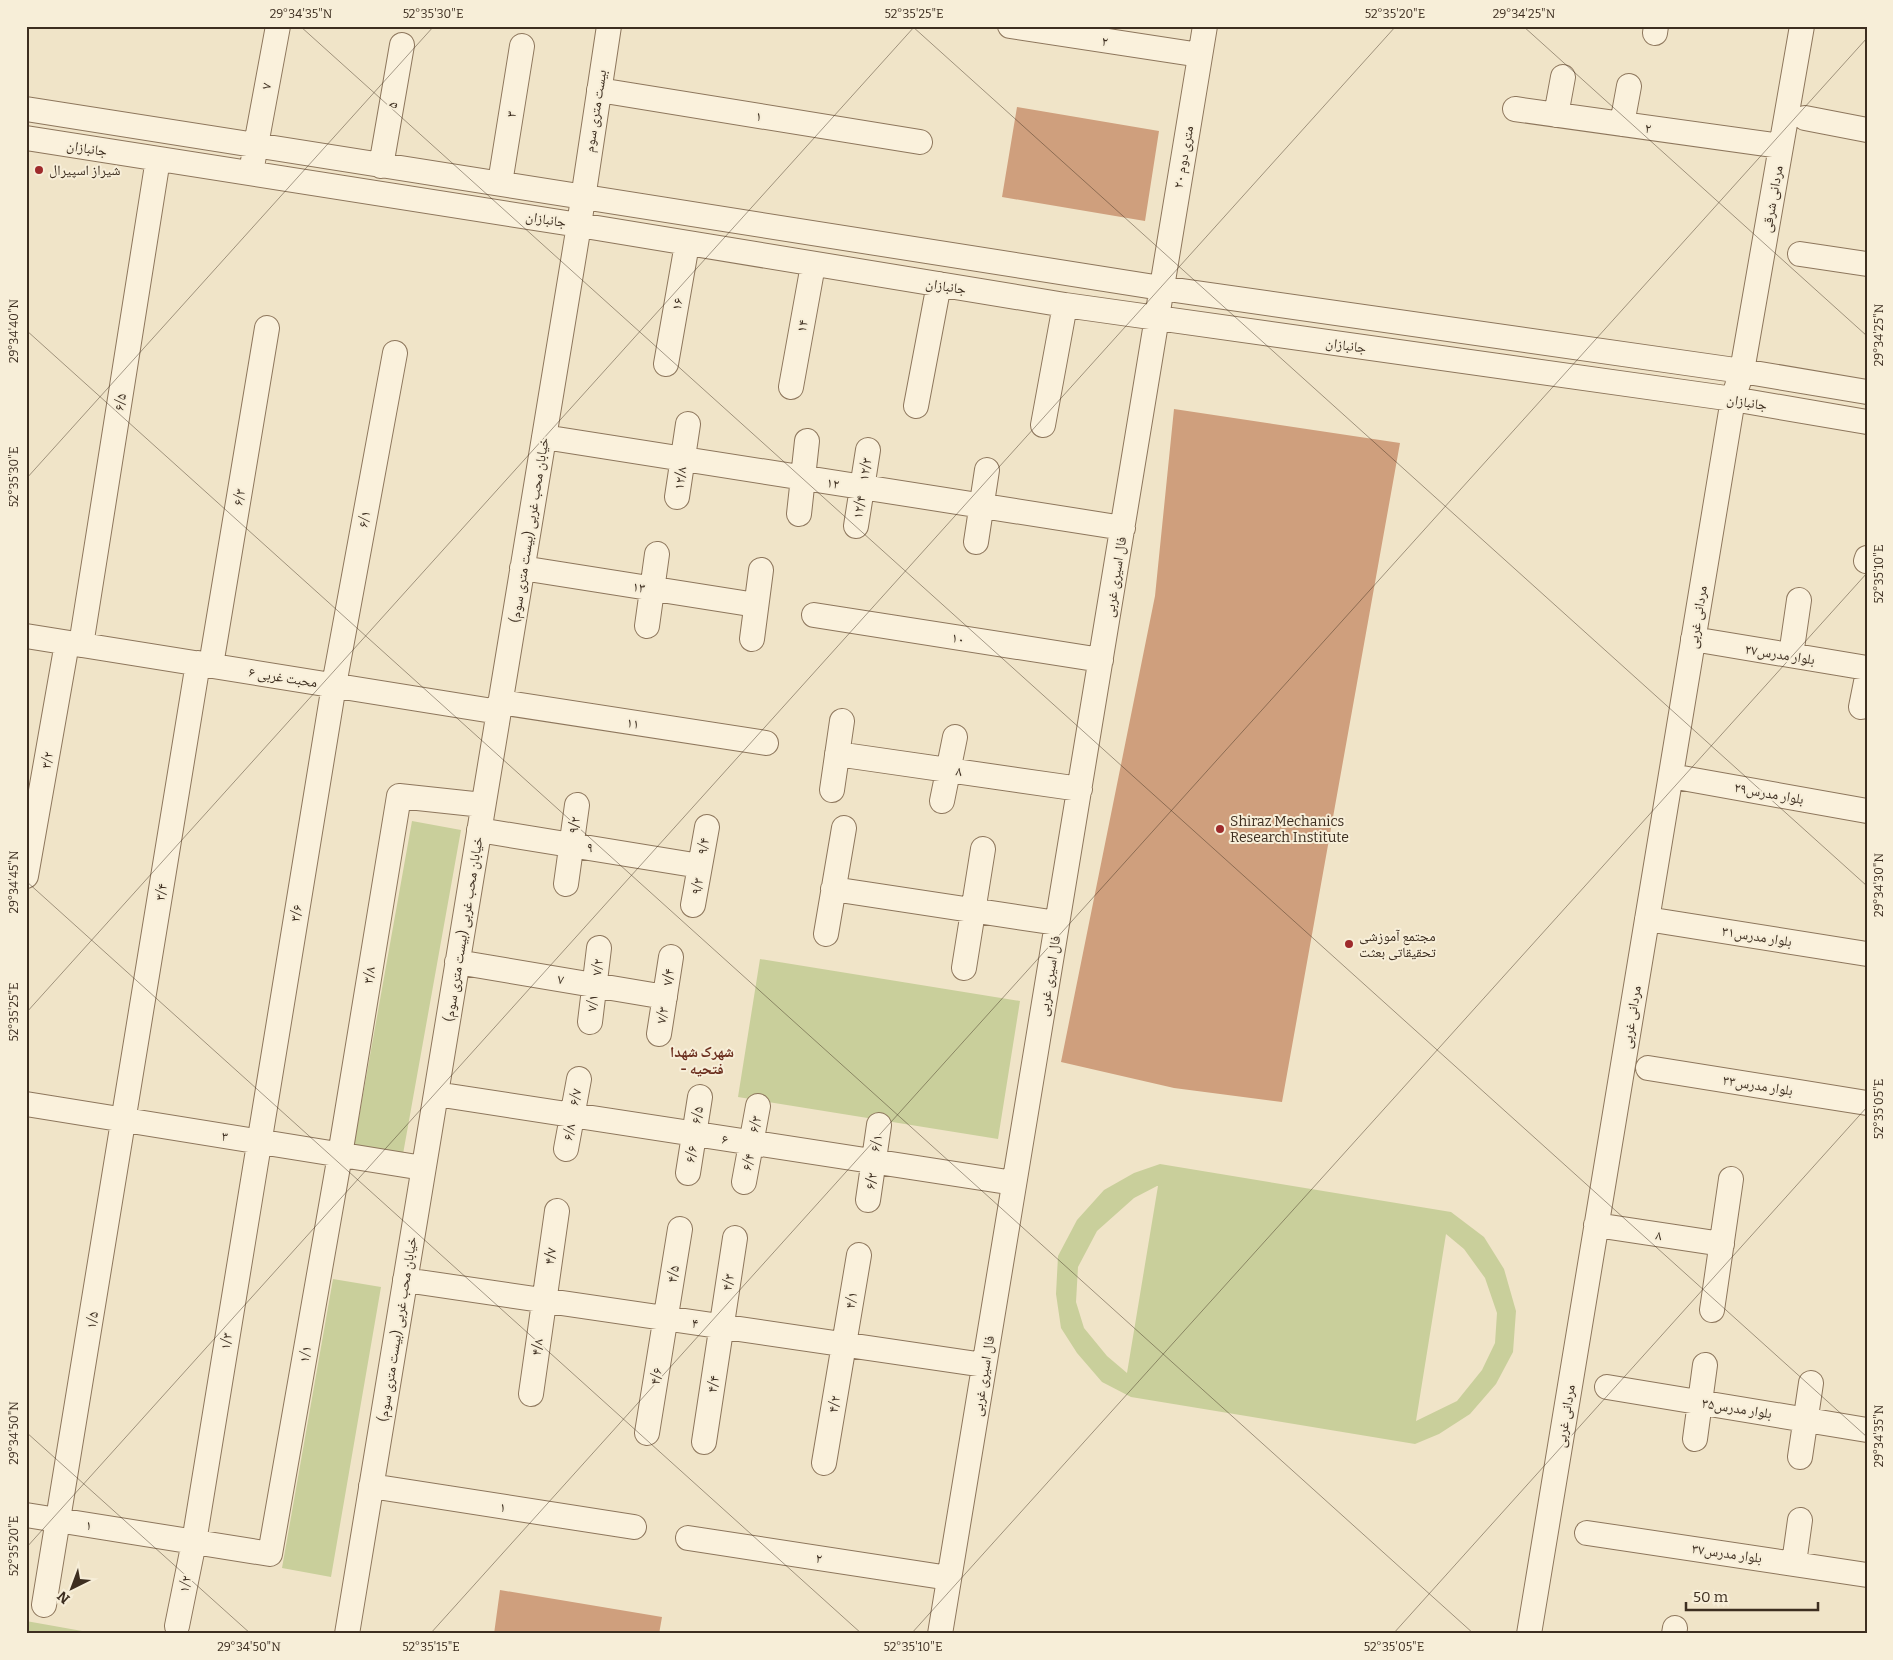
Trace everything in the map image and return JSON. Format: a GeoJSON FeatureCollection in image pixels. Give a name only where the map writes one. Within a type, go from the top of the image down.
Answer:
{"type":"FeatureCollection","features":[{"type":"Feature","properties":{"kind":"street","name":"۷"},"geometry":{"type":"LineString","coordinates":[[252,173],[255,146],[278,26]]}},
{"type":"Feature","properties":{"kind":"street","name":"بیست متری سوم"},"geometry":{"type":"LineString","coordinates":[[579,225],[609,26]]}},
{"type":"Feature","properties":{"kind":"street","name":"۲"},"geometry":{"type":"LineString","coordinates":[[1010,26],[1200,55]]}},
{"type":"Feature","properties":{"kind":"street","name":"۲۰ متری دوم"},"geometry":{"type":"LineString","coordinates":[[1157,318],[1205,26]]}},
{"type":"Feature","properties":{"kind":"street","name":"مردانی شرقی"},"geometry":{"type":"LineString","coordinates":[[1733,399],[1742,371],[1802,26]]}},
{"type":"Feature","properties":{"kind":"street","name":"۵"},"geometry":{"type":"LineString","coordinates":[[381,166],[402,45]]}},
{"type":"Feature","properties":{"kind":"street","name":"۳"},"geometry":{"type":"LineString","coordinates":[[500,183],[522,46]]}},
{"type":"Feature","properties":{"kind":"street"},"geometry":{"type":"LineString","coordinates":[[1556,115],[1563,77]]}},
{"type":"Feature","properties":{"kind":"street"},"geometry":{"type":"LineString","coordinates":[[1622,124],[1629,86]]}},
{"type":"Feature","properties":{"kind":"street","name":"۱"},"geometry":{"type":"LineString","coordinates":[[598,90],[920,142]]}},
{"type":"Feature","properties":{"kind":"street","name":"جانبازان"},"geometry":{"type":"LineString","coordinates":[[26,109],[1161,288],[1742,371],[1867,392]]}},
{"type":"Feature","properties":{"kind":"street","name":"۲"},"geometry":{"type":"LineString","coordinates":[[1515,109],[1781,146]]}},
{"type":"Feature","properties":{"kind":"street"},"geometry":{"type":"LineString","coordinates":[[1805,118],[1867,130]]}},
{"type":"Feature","properties":{"kind":"street","name":"جانبازان"},"geometry":{"type":"LineString","coordinates":[[26,138],[579,225],[1065,305],[1733,399],[1867,422]]}},
{"type":"Feature","properties":{"kind":"street","name":"۶/۵"},"geometry":{"type":"LineString","coordinates":[[74,644],[158,159]]}},
{"type":"Feature","properties":{"kind":"street","name":"خیابان محب غربی (بیست متری سوم)"},"geometry":{"type":"LineString","coordinates":[[347,1634],[579,225]]}},
{"type":"Feature","properties":{"kind":"street","name":"۱۶"},"geometry":{"type":"LineString","coordinates":[[666,364],[687,244]]}},
{"type":"Feature","properties":{"kind":"street"},"geometry":{"type":"LineString","coordinates":[[1800,254],[1867,264]]}},
{"type":"Feature","properties":{"kind":"street","name":"۱۴"},"geometry":{"type":"LineString","coordinates":[[791,387],[813,265]]}},
{"type":"Feature","properties":{"kind":"street"},"geometry":{"type":"LineString","coordinates":[[916,406],[938,284]]}},
{"type":"Feature","properties":{"kind":"street"},"geometry":{"type":"LineString","coordinates":[[1043,425],[1065,305]]}},
{"type":"Feature","properties":{"kind":"street","name":"فال اسیری غربی"},"geometry":{"type":"LineString","coordinates":[[940,1634],[1157,318]]}},
{"type":"Feature","properties":{"kind":"street","name":"۶/۳"},"geometry":{"type":"LineString","coordinates":[[204,664],[267,328]]}},
{"type":"Feature","properties":{"kind":"street","name":"۶/۱"},"geometry":{"type":"LineString","coordinates":[[334,685],[395,353]]}},
{"type":"Feature","properties":{"kind":"street","name":"مردانی غربی"},"geometry":{"type":"LineString","coordinates":[[1529,1634],[1733,399]]}},
{"type":"Feature","properties":{"kind":"street","name":"۱۲/۸"},"geometry":{"type":"LineString","coordinates":[[678,497],[688,424]]}},
{"type":"Feature","properties":{"kind":"street","name":"۱۲"},"geometry":{"type":"LineString","coordinates":[[544,437],[1123,528]]}},
{"type":"Feature","properties":{"kind":"street"},"geometry":{"type":"LineString","coordinates":[[799,514],[807,441]]}},
{"type":"Feature","properties":{"kind":"street","name":"۱۲/۳"},"geometry":{"type":"LineString","coordinates":[[862,487],[868,450]]}},
{"type":"Feature","properties":{"kind":"street"},"geometry":{"type":"LineString","coordinates":[[976,542],[987,470]]}},
{"type":"Feature","properties":{"kind":"street","name":"۱۲/۴"},"geometry":{"type":"LineString","coordinates":[[856,526],[862,487]]}},
{"type":"Feature","properties":{"kind":"street"},"geometry":{"type":"LineString","coordinates":[[647,626],[658,554]]}},
{"type":"Feature","properties":{"kind":"street","name":"۱۳"},"geometry":{"type":"LineString","coordinates":[[522,568],[756,605]]}},
{"type":"Feature","properties":{"kind":"street"},"geometry":{"type":"LineString","coordinates":[[752,639],[761,570]]}},
{"type":"Feature","properties":{"kind":"street"},"geometry":{"type":"LineString","coordinates":[[1791,655],[1799,600]]}},
{"type":"Feature","properties":{"kind":"street","name":"۱۰"},"geometry":{"type":"LineString","coordinates":[[814,615],[1101,660]]}},
{"type":"Feature","properties":{"kind":"street","name":"محبت غربی ۶"},"geometry":{"type":"LineString","coordinates":[[26,636],[334,685],[500,707]]}},
{"type":"Feature","properties":{"kind":"street","name":"بلوار مدرس۲۷"},"geometry":{"type":"LineString","coordinates":[[1693,639],[1867,668]]}},
{"type":"Feature","properties":{"kind":"street","name":"۳/۲"},"geometry":{"type":"LineString","coordinates":[[26,876],[74,644]]}},
{"type":"Feature","properties":{"kind":"street","name":"۳/۴"},"geometry":{"type":"LineString","coordinates":[[124,1120],[204,664]]}},
{"type":"Feature","properties":{"kind":"street"},"geometry":{"type":"LineString","coordinates":[[1861,707],[1867,677]]}},
{"type":"Feature","properties":{"kind":"street","name":"۳/۶"},"geometry":{"type":"LineString","coordinates":[[258,1141],[334,685]]}},
{"type":"Feature","properties":{"kind":"street","name":"۱۱"},"geometry":{"type":"LineString","coordinates":[[500,707],[766,743]]}},
{"type":"Feature","properties":{"kind":"street"},"geometry":{"type":"LineString","coordinates":[[832,790],[842,722]]}},
{"type":"Feature","properties":{"kind":"street"},"geometry":{"type":"LineString","coordinates":[[942,801],[956,737]]}},
{"type":"Feature","properties":{"kind":"street","name":"۸"},"geometry":{"type":"LineString","coordinates":[[837,754],[1080,789]]}},
{"type":"Feature","properties":{"kind":"street","name":"۲۹بلوار مدرس"},"geometry":{"type":"LineString","coordinates":[[1671,776],[1867,811]]}},
{"type":"Feature","properties":{"kind":"street","name":"۳/۸"},"geometry":{"type":"LineString","coordinates":[[340,1155],[398,796],[483,805]]}},
{"type":"Feature","properties":{"kind":"street","name":"۹/۲"},"geometry":{"type":"LineString","coordinates":[[566,884],[577,806]]}},
{"type":"Feature","properties":{"kind":"street","name":"۹/۴"},"geometry":{"type":"LineString","coordinates":[[700,866],[707,827]]}},
{"type":"Feature","properties":{"kind":"street"},"geometry":{"type":"LineString","coordinates":[[826,934],[844,828]]}},
{"type":"Feature","properties":{"kind":"street","name":"۹"},"geometry":{"type":"LineString","coordinates":[[479,830],[700,866]]}},
{"type":"Feature","properties":{"kind":"street"},"geometry":{"type":"LineString","coordinates":[[964,968],[982,848]]}},
{"type":"Feature","properties":{"kind":"street","name":"۹/۳"},"geometry":{"type":"LineString","coordinates":[[693,905],[700,866]]}},
{"type":"Feature","properties":{"kind":"street"},"geometry":{"type":"LineString","coordinates":[[833,889],[1058,923]]}},
{"type":"Feature","properties":{"kind":"street","name":"بلوار مدرس۳۱"},"geometry":{"type":"LineString","coordinates":[[1647,919],[1867,954]]}},
{"type":"Feature","properties":{"kind":"street","name":"۷/۲"},"geometry":{"type":"LineString","coordinates":[[594,985],[599,948]]}},
{"type":"Feature","properties":{"kind":"street","name":"۷/۴"},"geometry":{"type":"LineString","coordinates":[[666,997],[671,957]]}},
{"type":"Feature","properties":{"kind":"street","name":"۷"},"geometry":{"type":"LineString","coordinates":[[457,962],[666,997]]}},
{"type":"Feature","properties":{"kind":"street","name":"۷/۱"},"geometry":{"type":"LineString","coordinates":[[590,1022],[594,985]]}},
{"type":"Feature","properties":{"kind":"street","name":"۷/۳"},"geometry":{"type":"LineString","coordinates":[[658,1034],[666,997]]}},
{"type":"Feature","properties":{"kind":"street","name":"بلوار مدرس۳۳"},"geometry":{"type":"LineString","coordinates":[[1648,1068],[1867,1103]]}},
{"type":"Feature","properties":{"kind":"street","name":"۶/۷"},"geometry":{"type":"LineString","coordinates":[[572,1115],[579,1079]]}},
{"type":"Feature","properties":{"kind":"street","name":"۶"},"geometry":{"type":"LineString","coordinates":[[436,1094],[1014,1182]]}},
{"type":"Feature","properties":{"kind":"street","name":"۶/۵"},"geometry":{"type":"LineString","coordinates":[[694,1134],[700,1097]]}},
{"type":"Feature","properties":{"kind":"street","name":"۳"},"geometry":{"type":"LineString","coordinates":[[26,1104],[424,1168]]}},
{"type":"Feature","properties":{"kind":"street","name":"۶/۳"},"geometry":{"type":"LineString","coordinates":[[752,1143],[758,1106]]}},
{"type":"Feature","properties":{"kind":"street","name":"۶/۸"},"geometry":{"type":"LineString","coordinates":[[566,1149],[572,1115]]}},
{"type":"Feature","properties":{"kind":"street","name":"۱/۵"},"geometry":{"type":"LineString","coordinates":[[44,1605],[124,1120]]}},
{"type":"Feature","properties":{"kind":"street","name":"۶/۱"},"geometry":{"type":"LineString","coordinates":[[874,1161],[879,1125]]}},
{"type":"Feature","properties":{"kind":"street","name":"۶/۶"},"geometry":{"type":"LineString","coordinates":[[688,1173],[694,1134]]}},
{"type":"Feature","properties":{"kind":"street","name":"۱/۳"},"geometry":{"type":"LineString","coordinates":[[194,1542],[258,1141]]}},
{"type":"Feature","properties":{"kind":"street","name":"۶/۴"},"geometry":{"type":"LineString","coordinates":[[744,1182],[752,1143]]}},
{"type":"Feature","properties":{"kind":"street","name":"۱/۱"},"geometry":{"type":"LineString","coordinates":[[270,1554],[340,1155]]}},
{"type":"Feature","properties":{"kind":"street","name":"۶/۲"},"geometry":{"type":"LineString","coordinates":[[868,1200],[874,1161]]}},
{"type":"Feature","properties":{"kind":"street"},"geometry":{"type":"LineString","coordinates":[[1712,1310],[1731,1179]]}},
{"type":"Feature","properties":{"kind":"street","name":"۴/۷"},"geometry":{"type":"LineString","coordinates":[[544,1300],[557,1210]]}},
{"type":"Feature","properties":{"kind":"street","name":"۸"},"geometry":{"type":"LineString","coordinates":[[1596,1225],[1722,1244]]}},
{"type":"Feature","properties":{"kind":"street","name":"۴/۵"},"geometry":{"type":"LineString","coordinates":[[666,1318],[680,1229]]}},
{"type":"Feature","properties":{"kind":"street","name":"۴/۳"},"geometry":{"type":"LineString","coordinates":[[721,1326],[735,1238]]}},
{"type":"Feature","properties":{"kind":"street","name":"۴/۱"},"geometry":{"type":"LineString","coordinates":[[844,1345],[859,1255]]}},
{"type":"Feature","properties":{"kind":"street","name":"۴"},"geometry":{"type":"LineString","coordinates":[[405,1280],[984,1365]]}},
{"type":"Feature","properties":{"kind":"street","name":"۴/۸"},"geometry":{"type":"LineString","coordinates":[[531,1394],[544,1300]]}},
{"type":"Feature","properties":{"kind":"street","name":"۴/۶"},"geometry":{"type":"LineString","coordinates":[[647,1433],[666,1318]]}},
{"type":"Feature","properties":{"kind":"street","name":"۴/۴"},"geometry":{"type":"LineString","coordinates":[[704,1442],[721,1326]]}},
{"type":"Feature","properties":{"kind":"street","name":"۴/۲"},"geometry":{"type":"LineString","coordinates":[[824,1462],[844,1345]]}},
{"type":"Feature","properties":{"kind":"street"},"geometry":{"type":"LineString","coordinates":[[1695,1439],[1705,1365]]}},
{"type":"Feature","properties":{"kind":"street"},"geometry":{"type":"LineString","coordinates":[[1800,1457],[1811,1383]]}},
{"type":"Feature","properties":{"kind":"street","name":"بلوار مدرس۳۵"},"geometry":{"type":"LineString","coordinates":[[1607,1387],[1867,1430]]}},
{"type":"Feature","properties":{"kind":"street","name":"۱"},"geometry":{"type":"LineString","coordinates":[[371,1486],[634,1527]]}},
{"type":"Feature","properties":{"kind":"street","name":"۱"},"geometry":{"type":"LineString","coordinates":[[26,1515],[270,1554]]}},
{"type":"Feature","properties":{"kind":"street"},"geometry":{"type":"LineString","coordinates":[[1794,1563],[1800,1520]]}},
{"type":"Feature","properties":{"kind":"street","name":"بلوار مدرس۳۷"},"geometry":{"type":"LineString","coordinates":[[1587,1533],[1867,1575]]}},
{"type":"Feature","properties":{"kind":"street","name":"۲"},"geometry":{"type":"LineString","coordinates":[[688,1538],[949,1578]]}},
{"type":"Feature","properties":{"kind":"street","name":"۱/۲"},"geometry":{"type":"LineString","coordinates":[[177,1626],[194,1542]]}},
{"type":"Feature","properties":{"kind":"green space"},"geometry":{"type":"Polygon","coordinates":[[[412,821],[461,830],[403,1154],[354,1145],[412,821]]]}},
{"type":"Feature","properties":{"kind":"green space"},"geometry":{"type":"Polygon","coordinates":[[[760,959],[1020,1001],[998,1139],[738,1097],[760,959]]]}},
{"type":"Feature","properties":{"kind":"green space"},"geometry":{"type":"Polygon","coordinates":[[[1160,1164],[1451,1212],[1484,1237],[1504,1269],[1516,1311],[1513,1352],[1496,1384],[1470,1414],[1439,1434],[1415,1444],[1131,1397],[1102,1382],[1077,1353],[1061,1328],[1056,1294],[1058,1256],[1077,1220],[1104,1190],[1134,1173],[1160,1164]],[[1158,1186],[1134,1198],[1097,1231],[1078,1267],[1076,1302],[1084,1328],[1107,1356],[1127,1373],[1158,1186]],[[1446,1234],[1416,1421],[1457,1401],[1482,1370],[1495,1343],[1497,1313],[1485,1278],[1464,1249],[1446,1234]]]}},
{"type":"Feature","properties":{"kind":"green space"},"geometry":{"type":"Polygon","coordinates":[[[333,1279],[381,1287],[331,1577],[282,1568],[333,1279]]]}},
{"type":"Feature","properties":{"kind":"green space"},"geometry":{"type":"Polygon","coordinates":[[[26,1621],[99,1634],[26,1634],[26,1621]]]}},
{"type":"Feature","properties":{"kind":"building"},"geometry":{"type":"Polygon","coordinates":[[[1017,107],[1159,131],[1145,221],[1002,197],[1017,107]]]}},
{"type":"Feature","properties":{"kind":"building","name":"Shiraz Mechanics Research Institute"},"geometry":{"type":"Polygon","coordinates":[[[1174,409],[1400,443],[1282,1102],[1174,1088],[1061,1062],[1155,596],[1174,409]]]}},
{"type":"Feature","properties":{"kind":"building"},"geometry":{"type":"Polygon","coordinates":[[[500,1590],[662,1617],[659,1634],[494,1634],[500,1590]]]}},
{"type":"Feature","properties":{"kind":"place","name":"شیراز اسپیرال"},"geometry":{"type":"Point","coordinates":[39,170]}},
{"type":"Feature","properties":{"kind":"place","name":"Shiraz Mechanics Research Institute"},"geometry":{"type":"Point","coordinates":[1220,829]}},
{"type":"Feature","properties":{"kind":"place","name":"مجتمع آموزشی تحقیقاتی بعثت"},"geometry":{"type":"Point","coordinates":[1349,944]}},
{"type":"Feature","properties":{"kind":"district","name":"شهرک شهدا - فتحیه"},"geometry":{"type":"Point","coordinates":[702,1060]}}]}
